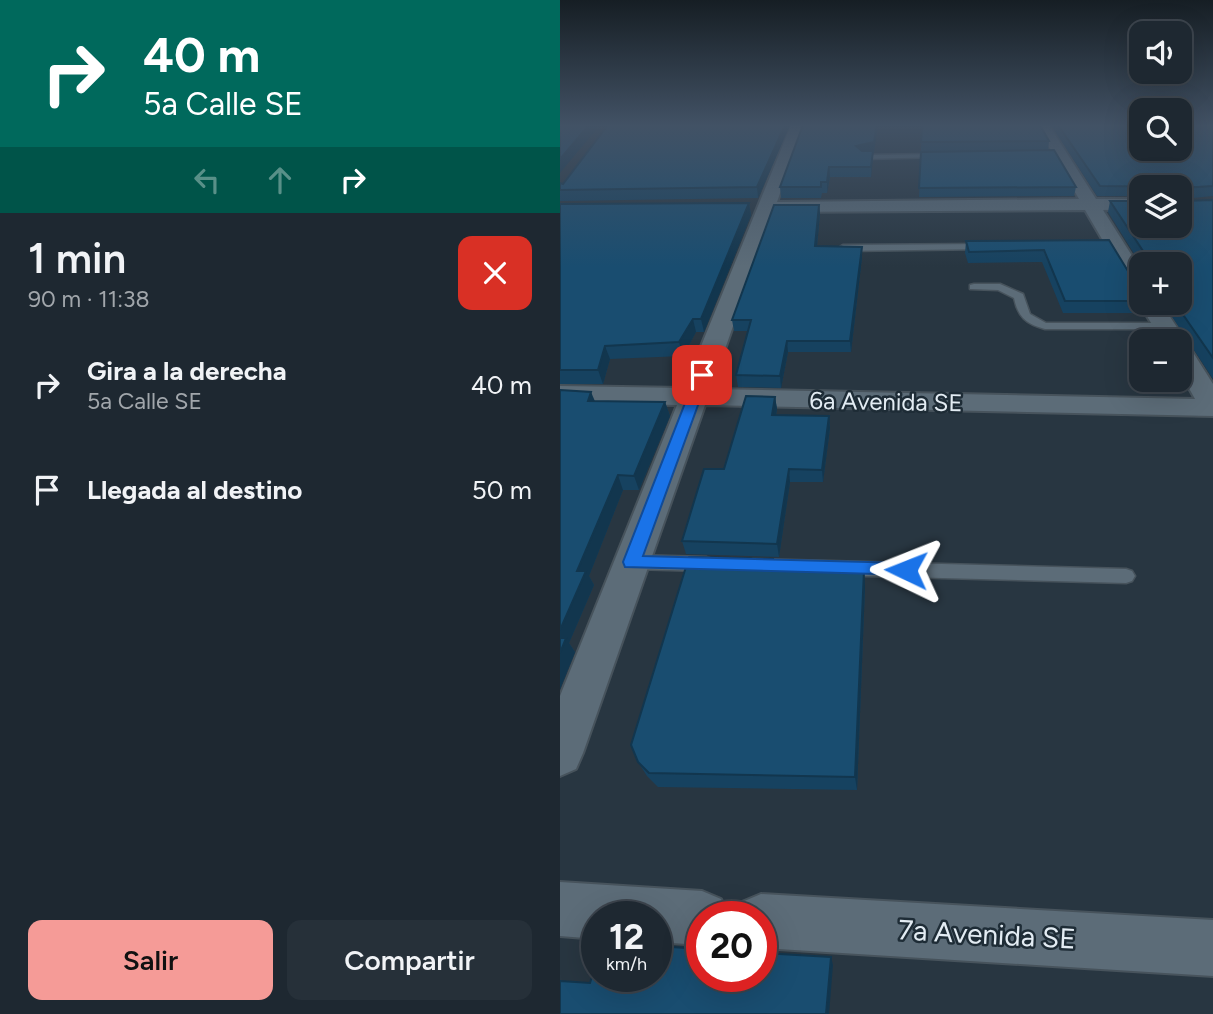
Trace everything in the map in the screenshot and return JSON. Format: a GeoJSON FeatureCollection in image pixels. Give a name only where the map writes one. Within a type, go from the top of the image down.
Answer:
{"type":"FeatureCollection","features":[{"type":"Feature","properties":{"kind":"street"},"geometry":{"type":"LineString","coordinates":[[560,753],[693,399],[759,207],[775,172]]}},
{"type":"Feature","properties":{"kind":"street"},"geometry":{"type":"LineString","coordinates":[[1068,172],[1091,204],[1110,247],[1129,272]]}},
{"type":"Feature","properties":{"kind":"street"},"geometry":{"type":"LineString","coordinates":[[759,207],[1129,204]]}},
{"type":"Feature","properties":{"kind":"street"},"geometry":{"type":"LineString","coordinates":[[1192,372],[1213,408]]}},
{"type":"Feature","properties":{"kind":"street","name":"6a Avenida SE"},"geometry":{"type":"LineString","coordinates":[[560,394],[693,399],[1213,408]]}},
{"type":"Feature","properties":{"kind":"street"},"geometry":{"type":"LineString","coordinates":[[560,909],[686,917]]}},
{"type":"Feature","properties":{"kind":"street","name":"7a Avenida SE"},"geometry":{"type":"LineString","coordinates":[[777,922],[1213,948]]}},
{"type":"Feature","properties":{"kind":"lane"},"geometry":{"type":"LineString","coordinates":[[837,248],[991,247]]}},
{"type":"Feature","properties":{"kind":"lane"},"geometry":{"type":"LineString","coordinates":[[974,287],[1012,289],[1019,296],[1023,316],[1031,322],[1045,326],[1129,331]]}},
{"type":"Feature","properties":{"kind":"lane"},"geometry":{"type":"LineString","coordinates":[[632,562],[1126,576]]}},
{"type":"Feature","properties":{"kind":"building"},"geometry":{"type":"Polygon","coordinates":[[[572,172],[764,172],[757,187],[560,190],[560,183],[563,184],[572,172]]]}},
{"type":"Feature","properties":{"kind":"building"},"geometry":{"type":"Polygon","coordinates":[[[785,172],[828,172],[827,182],[821,182],[821,187],[780,187],[785,172]]]}},
{"type":"Feature","properties":{"kind":"building"},"geometry":{"type":"Polygon","coordinates":[[[920,172],[1067,172],[1076,187],[919,188],[920,172]]]}},
{"type":"Feature","properties":{"kind":"building"},"geometry":{"type":"Polygon","coordinates":[[[1091,172],[1213,172],[1213,186],[1192,187],[1192,175],[1129,175],[1129,186],[1100,186],[1091,172]]]}},
{"type":"Feature","properties":{"kind":"building"},"geometry":{"type":"Polygon","coordinates":[[[1213,200],[1213,358],[1183,315],[1192,315],[1192,252],[1144,252],[1134,238],[1192,238],[1192,201],[1213,200]]]}},
{"type":"Feature","properties":{"kind":"building"},"geometry":{"type":"Polygon","coordinates":[[[1110,201],[1129,201],[1129,230],[1110,201]]]}},
{"type":"Feature","properties":{"kind":"building"},"geometry":{"type":"Polygon","coordinates":[[[749,203],[701,319],[693,319],[679,342],[605,346],[598,370],[560,370],[560,204],[749,203]]]}},
{"type":"Feature","properties":{"kind":"building"},"geometry":{"type":"Polygon","coordinates":[[[774,205],[819,205],[815,246],[862,247],[850,341],[787,341],[780,376],[736,375],[751,320],[732,320],[774,205]]]}},
{"type":"Feature","properties":{"kind":"building"},"geometry":{"type":"Polygon","coordinates":[[[1109,240],[1129,273],[1129,301],[1065,301],[1044,250],[969,252],[966,241],[1109,240]]]}},
{"type":"Feature","properties":{"kind":"building"},"geometry":{"type":"Polygon","coordinates":[[[560,390],[591,392],[588,401],[665,402],[634,476],[618,475],[577,571],[586,571],[560,630],[560,390]]]}},
{"type":"Feature","properties":{"kind":"building"},"geometry":{"type":"Polygon","coordinates":[[[746,396],[775,397],[772,415],[829,416],[822,470],[789,469],[777,544],[682,541],[704,469],[724,469],[746,396]]]}},
{"type":"Feature","properties":{"kind":"building"},"geometry":{"type":"Polygon","coordinates":[[[689,557],[773,559],[772,569],[864,570],[855,777],[649,773],[638,762],[631,745],[689,557]]]}},
{"type":"Feature","properties":{"kind":"building"},"geometry":{"type":"Polygon","coordinates":[[[560,638],[566,638],[560,653],[560,638]]]}},
{"type":"Feature","properties":{"kind":"building"},"geometry":{"type":"Polygon","coordinates":[[[672,947],[686,948],[686,992],[777,992],[777,954],[831,957],[826,1014],[560,1014],[560,981],[581,982],[581,992],[672,992],[672,947]]]}},
{"type":"Feature","properties":{"kind":"route"},"geometry":{"type":"LineString","coordinates":[[702,375],[632,562],[906,570]]}}]}
